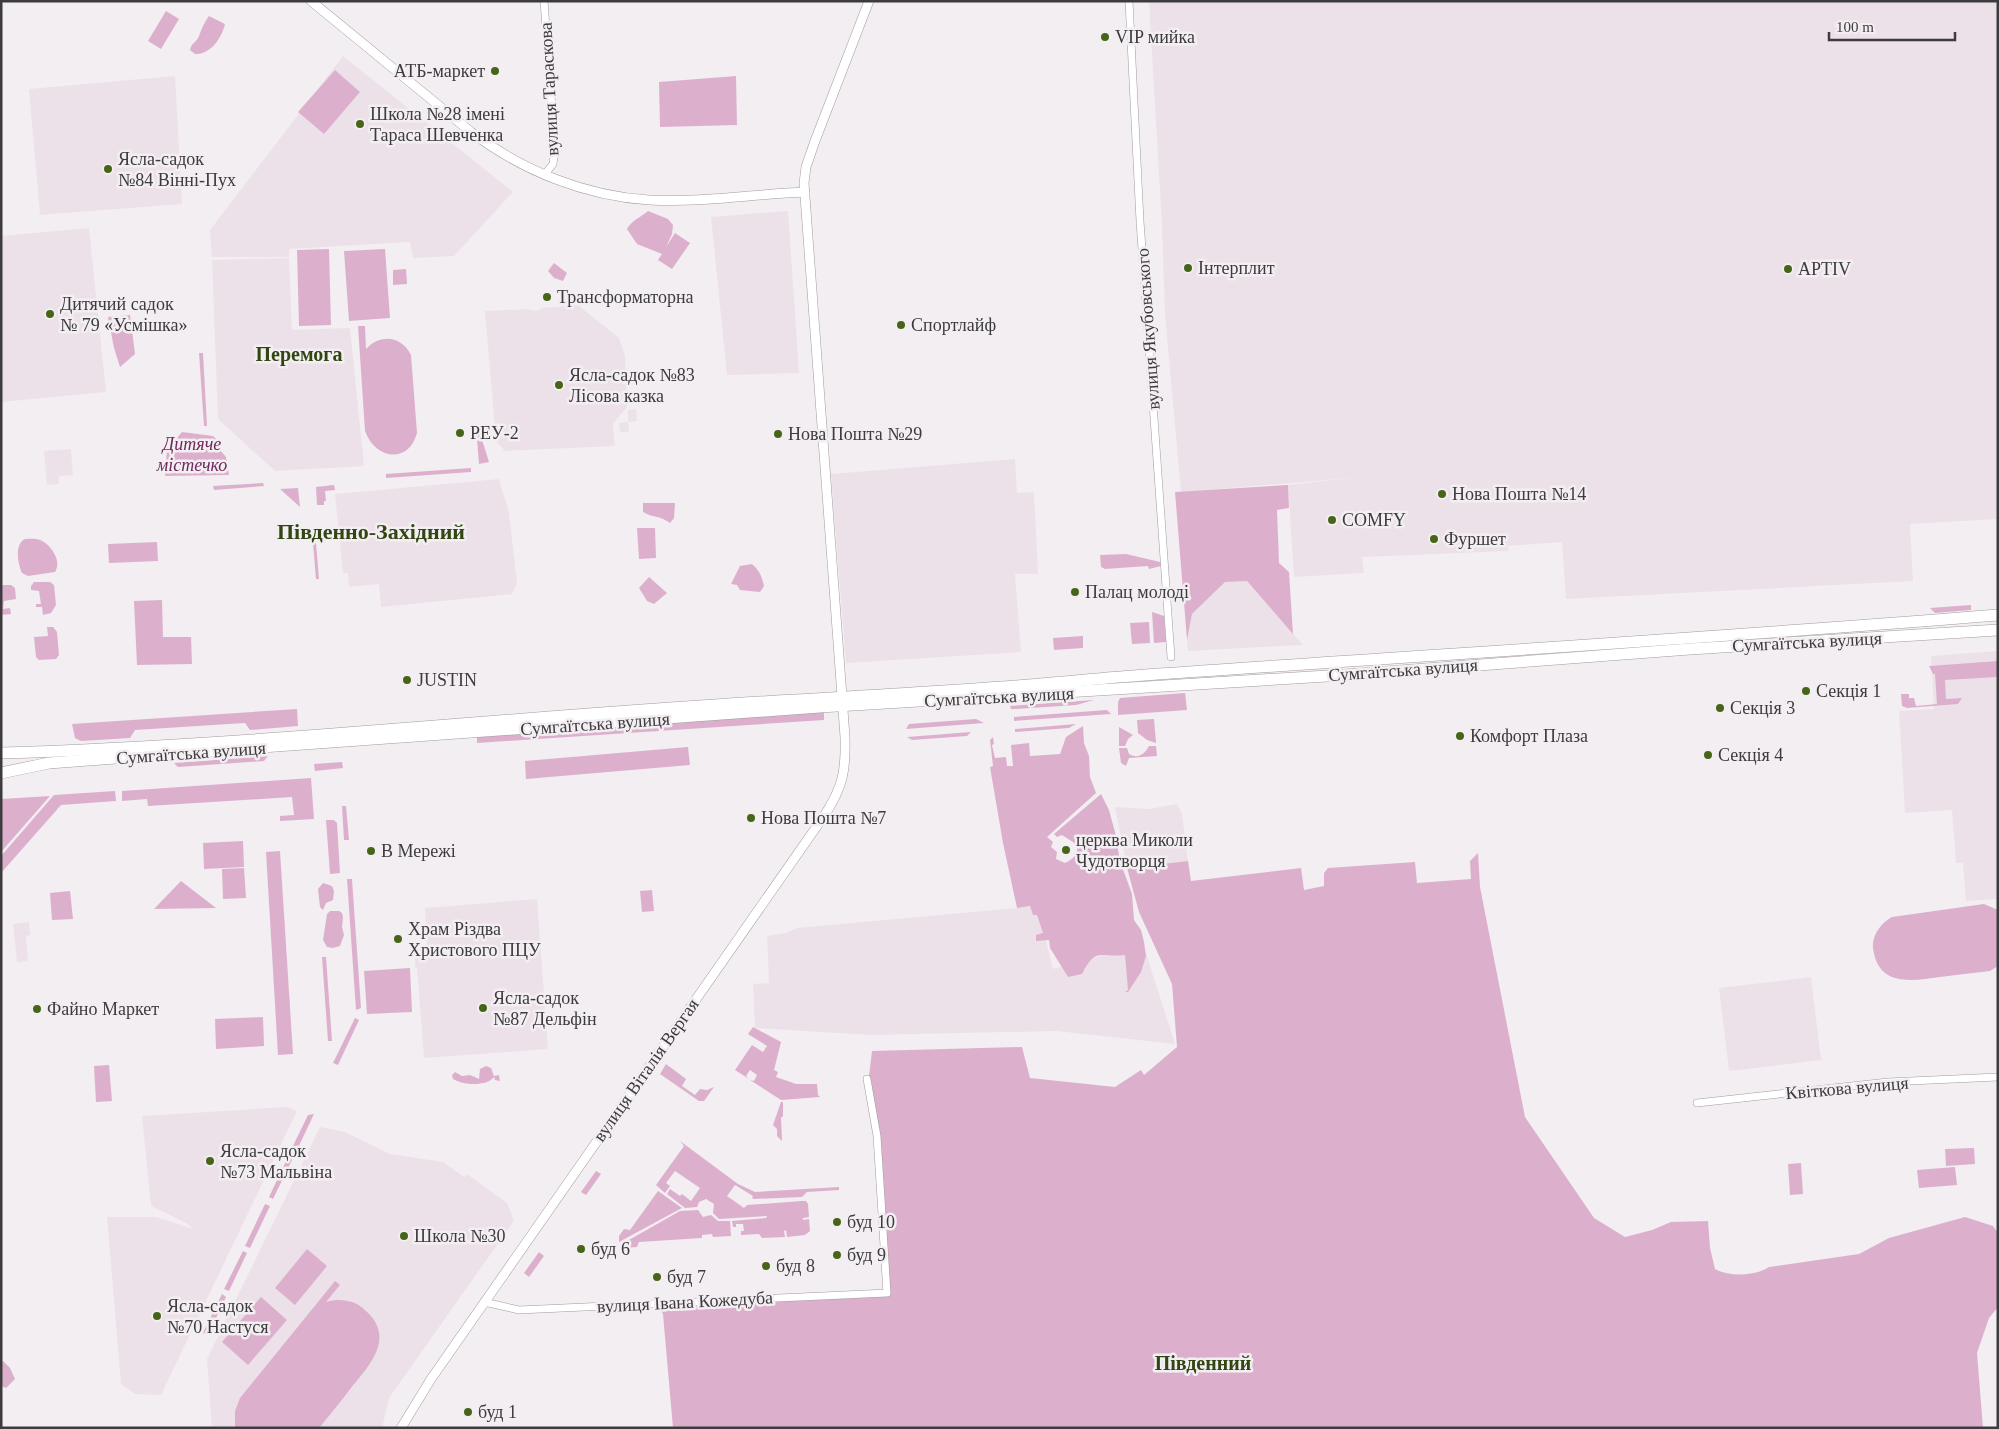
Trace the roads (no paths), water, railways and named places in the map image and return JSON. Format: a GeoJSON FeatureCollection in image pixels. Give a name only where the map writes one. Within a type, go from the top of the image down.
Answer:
{"type":"FeatureCollection","features":[{"type":"Feature","properties":{"kind":"main road","name":"Сумгаїтська вулиця"},"geometry":{"type":"LineString","coordinates":[[1658,646],[1998,615]]}},
{"type":"Feature","properties":{"kind":"main road","name":"Сумгаїтська вулиця"},"geometry":{"type":"LineString","coordinates":[[1,773],[49,763],[1504,651],[1573,644],[1658,646],[1998,630]]}},
{"type":"Feature","properties":{"kind":"main road","name":"Сумгаїтська вулиця"},"geometry":{"type":"LineString","coordinates":[[1,753],[116,749],[842,702]]}},
{"type":"Feature","properties":{"kind":"street"},"geometry":{"type":"LineString","coordinates":[[311,1],[476,135],[519,163],[545,174],[595,193],[649,200],[684,200],[805,192]]}},
{"type":"Feature","properties":{"kind":"street","name":"вулиця Тараскова"},"geometry":{"type":"LineString","coordinates":[[544,1],[555,147],[553,164],[545,174]]}},
{"type":"Feature","properties":{"kind":"street","name":"вулиця Віталія Вергая"},"geometry":{"type":"LineString","coordinates":[[401,1428],[431,1379],[484,1302],[836,797],[845,768],[842,702],[805,175],[810,156],[869,1]]}},
{"type":"Feature","properties":{"kind":"street","name":"вулиця Якубовського"},"geometry":{"type":"LineString","coordinates":[[1129,1],[1140,221],[1171,657]]}},
{"type":"Feature","properties":{"kind":"street","name":"Квіткова вулиця"},"geometry":{"type":"LineString","coordinates":[[1697,1103],[1888,1082],[1998,1077]]}},
{"type":"Feature","properties":{"kind":"street","name":"вулиця Івана Кожедуба"},"geometry":{"type":"LineString","coordinates":[[484,1302],[519,1310],[887,1292],[877,1136],[868,1079]]}},
{"type":"Feature","properties":{"kind":"place","name":"VIP мийка"},"geometry":{"type":"Point","coordinates":[1105,37]}},
{"type":"Feature","properties":{"kind":"place","name":"АТБ-маркет"},"geometry":{"type":"Point","coordinates":[495,71]}},
{"type":"Feature","properties":{"kind":"place","name":"Школа №28 імені Тараса Шевченка"},"geometry":{"type":"Point","coordinates":[360,124]}},
{"type":"Feature","properties":{"kind":"place","name":"Ясла-садок №84 Вінні-Пух"},"geometry":{"type":"Point","coordinates":[108,169]}},
{"type":"Feature","properties":{"kind":"place","name":"Інтерплит"},"geometry":{"type":"Point","coordinates":[1188,268]}},
{"type":"Feature","properties":{"kind":"place","name":"APTIV"},"geometry":{"type":"Point","coordinates":[1788,269]}},
{"type":"Feature","properties":{"kind":"place","name":"Трансформаторна"},"geometry":{"type":"Point","coordinates":[547,297]}},
{"type":"Feature","properties":{"kind":"place","name":"Дитячий садок № 79 «Усмішка»"},"geometry":{"type":"Point","coordinates":[50,314]}},
{"type":"Feature","properties":{"kind":"place","name":"Спортлайф"},"geometry":{"type":"Point","coordinates":[901,325]}},
{"type":"Feature","properties":{"kind":"place","name":"Ясла-садок №83 Лісова казка"},"geometry":{"type":"Point","coordinates":[559,385]}},
{"type":"Feature","properties":{"kind":"place","name":"РЕУ-2"},"geometry":{"type":"Point","coordinates":[460,433]}},
{"type":"Feature","properties":{"kind":"place","name":"Нова Пошта №29"},"geometry":{"type":"Point","coordinates":[778,434]}},
{"type":"Feature","properties":{"kind":"place","name":"Нова Пошта №14"},"geometry":{"type":"Point","coordinates":[1442,494]}},
{"type":"Feature","properties":{"kind":"place","name":"COMFY"},"geometry":{"type":"Point","coordinates":[1332,520]}},
{"type":"Feature","properties":{"kind":"place","name":"Фуршет"},"geometry":{"type":"Point","coordinates":[1434,539]}},
{"type":"Feature","properties":{"kind":"place","name":"Палац молоді"},"geometry":{"type":"Point","coordinates":[1075,592]}},
{"type":"Feature","properties":{"kind":"place","name":"JUSTIN"},"geometry":{"type":"Point","coordinates":[407,680]}},
{"type":"Feature","properties":{"kind":"place","name":"Секція 1"},"geometry":{"type":"Point","coordinates":[1806,691]}},
{"type":"Feature","properties":{"kind":"place","name":"Секція 3"},"geometry":{"type":"Point","coordinates":[1720,708]}},
{"type":"Feature","properties":{"kind":"place","name":"Комфорт Плаза"},"geometry":{"type":"Point","coordinates":[1460,736]}},
{"type":"Feature","properties":{"kind":"place","name":"Секція 4"},"geometry":{"type":"Point","coordinates":[1708,755]}},
{"type":"Feature","properties":{"kind":"place","name":"Нова Пошта №7"},"geometry":{"type":"Point","coordinates":[751,818]}},
{"type":"Feature","properties":{"kind":"place","name":"церква Миколи Чудотворця"},"geometry":{"type":"Point","coordinates":[1066,850]}},
{"type":"Feature","properties":{"kind":"place","name":"В Мережі"},"geometry":{"type":"Point","coordinates":[371,851]}},
{"type":"Feature","properties":{"kind":"place","name":"Храм Різдва Христового ПЦУ"},"geometry":{"type":"Point","coordinates":[398,939]}},
{"type":"Feature","properties":{"kind":"place","name":"Ясла-садок №87 Дельфін"},"geometry":{"type":"Point","coordinates":[483,1008]}},
{"type":"Feature","properties":{"kind":"place","name":"Файно Маркет"},"geometry":{"type":"Point","coordinates":[37,1009]}},
{"type":"Feature","properties":{"kind":"place","name":"Ясла-садок №73 Мальвіна"},"geometry":{"type":"Point","coordinates":[210,1161]}},
{"type":"Feature","properties":{"kind":"place","name":"буд 10"},"geometry":{"type":"Point","coordinates":[837,1222]}},
{"type":"Feature","properties":{"kind":"place","name":"Школа №30"},"geometry":{"type":"Point","coordinates":[404,1236]}},
{"type":"Feature","properties":{"kind":"place","name":"буд 6"},"geometry":{"type":"Point","coordinates":[581,1249]}},
{"type":"Feature","properties":{"kind":"place","name":"буд 9"},"geometry":{"type":"Point","coordinates":[837,1255]}},
{"type":"Feature","properties":{"kind":"place","name":"буд 8"},"geometry":{"type":"Point","coordinates":[766,1266]}},
{"type":"Feature","properties":{"kind":"place","name":"буд 7"},"geometry":{"type":"Point","coordinates":[657,1277]}},
{"type":"Feature","properties":{"kind":"place","name":"Ясла-садок №70 Настуся"},"geometry":{"type":"Point","coordinates":[157,1316]}},
{"type":"Feature","properties":{"kind":"place","name":"буд 1"},"geometry":{"type":"Point","coordinates":[468,1412]}},
{"type":"Feature","properties":{"kind":"district","name":"Перемога"},"geometry":{"type":"Point","coordinates":[299,354]}},
{"type":"Feature","properties":{"kind":"district","name":"Південно-Західний"},"geometry":{"type":"Point","coordinates":[371,531]}},
{"type":"Feature","properties":{"kind":"district","name":"Південний"},"geometry":{"type":"Point","coordinates":[1203,1363]}},
{"type":"Feature","properties":{"kind":"park label","name":"Дитяче містечко"},"geometry":{"type":"Point","coordinates":[192,454]}}]}
